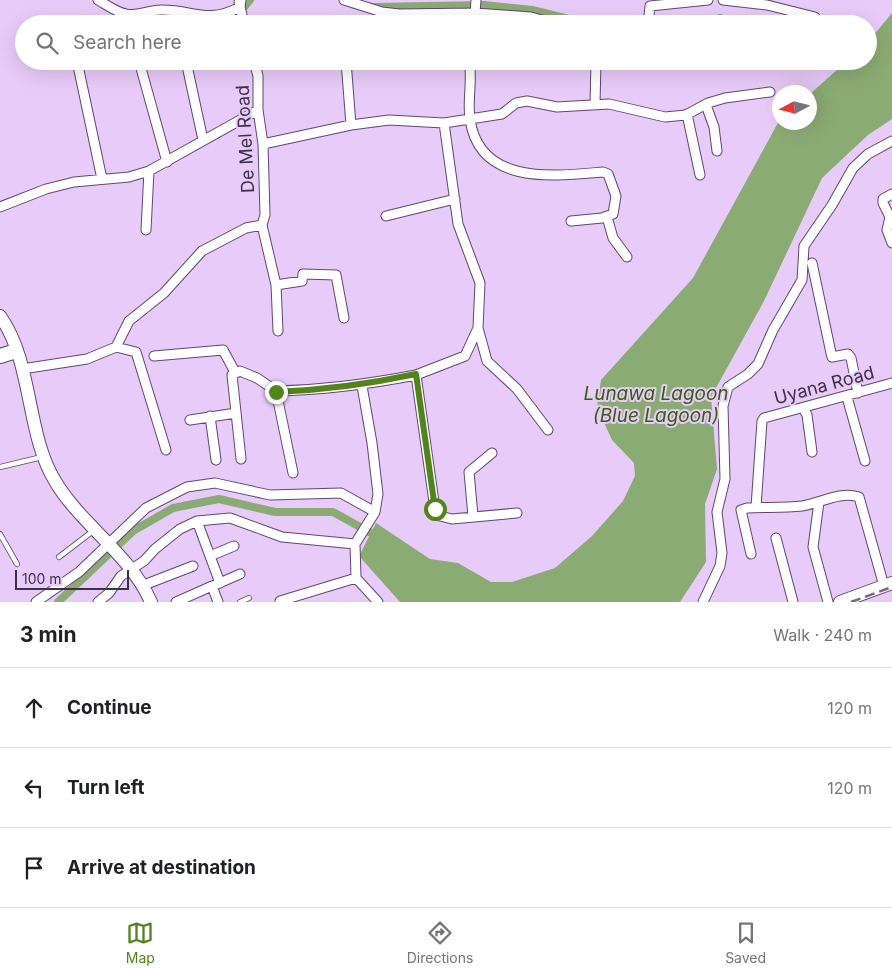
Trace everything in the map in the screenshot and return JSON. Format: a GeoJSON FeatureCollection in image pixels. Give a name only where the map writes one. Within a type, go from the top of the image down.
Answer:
{"type":"FeatureCollection","features":[{"type":"Feature","properties":{"kind":"main road"},"geometry":{"type":"LineString","coordinates":[[0,356],[16,351]]}},
{"type":"Feature","properties":{"kind":"street"},"geometry":{"type":"LineString","coordinates":[[98,0],[128,15]]}},
{"type":"Feature","properties":{"kind":"street"},"geometry":{"type":"LineString","coordinates":[[344,0],[382,12],[399,14],[446,12],[502,15]]}},
{"type":"Feature","properties":{"kind":"street"},"geometry":{"type":"LineString","coordinates":[[472,13],[476,0]]}},
{"type":"Feature","properties":{"kind":"street"},"geometry":{"type":"LineString","coordinates":[[649,15],[650,6],[708,0]]}},
{"type":"Feature","properties":{"kind":"street"},"geometry":{"type":"LineString","coordinates":[[723,0],[767,5],[807,15]]}},
{"type":"Feature","properties":{"kind":"street"},"geometry":{"type":"LineString","coordinates":[[225,15],[240,2]]}},
{"type":"Feature","properties":{"kind":"street"},"geometry":{"type":"LineString","coordinates":[[240,2],[242,15]]}},
{"type":"Feature","properties":{"kind":"street"},"geometry":{"type":"LineString","coordinates":[[138,15],[161,10],[187,15]]}},
{"type":"Feature","properties":{"kind":"street"},"geometry":{"type":"LineString","coordinates":[[79,70],[102,179]]}},
{"type":"Feature","properties":{"kind":"street"},"geometry":{"type":"LineString","coordinates":[[141,70],[167,162]]}},
{"type":"Feature","properties":{"kind":"street"},"geometry":{"type":"LineString","coordinates":[[188,70],[203,140]]}},
{"type":"Feature","properties":{"kind":"street","name":"De Mel Road"},"geometry":{"type":"LineString","coordinates":[[256,70],[258,110],[263,144],[265,215],[262,225]]}},
{"type":"Feature","properties":{"kind":"street"},"geometry":{"type":"LineString","coordinates":[[347,70],[351,125]]}},
{"type":"Feature","properties":{"kind":"street"},"geometry":{"type":"LineString","coordinates":[[469,70],[470,119],[483,150],[496,162],[528,175],[554,176],[603,172],[608,174],[614,186],[616,211],[607,217],[571,221]]}},
{"type":"Feature","properties":{"kind":"street"},"geometry":{"type":"LineString","coordinates":[[595,105],[596,70]]}},
{"type":"Feature","properties":{"kind":"street"},"geometry":{"type":"LineString","coordinates":[[263,144],[351,125],[389,120],[444,123],[502,114],[516,103],[527,101],[558,107],[609,104],[665,117],[687,114],[706,104],[725,98],[770,92]]}},
{"type":"Feature","properties":{"kind":"street"},"geometry":{"type":"LineString","coordinates":[[706,104],[714,127],[717,151]]}},
{"type":"Feature","properties":{"kind":"street"},"geometry":{"type":"LineString","coordinates":[[0,207],[46,189],[102,179],[129,177],[149,171],[258,110]]}},
{"type":"Feature","properties":{"kind":"street"},"geometry":{"type":"LineString","coordinates":[[687,114],[700,175]]}},
{"type":"Feature","properties":{"kind":"street"},"geometry":{"type":"LineString","coordinates":[[444,123],[458,224],[480,283],[478,328],[487,362],[517,389],[548,430]]}},
{"type":"Feature","properties":{"kind":"street"},"geometry":{"type":"LineString","coordinates":[[703,602],[720,566],[721,559],[718,512],[725,479],[723,406],[728,387],[758,364],[773,330],[802,280],[804,246],[832,206],[853,168],[868,154],[892,140]]}},
{"type":"Feature","properties":{"kind":"street"},"geometry":{"type":"LineString","coordinates":[[146,230],[149,171]]}},
{"type":"Feature","properties":{"kind":"street"},"geometry":{"type":"LineString","coordinates":[[892,194],[883,199],[890,217],[887,230],[892,243]]}},
{"type":"Feature","properties":{"kind":"street"},"geometry":{"type":"LineString","coordinates":[[386,216],[454,199]]}},
{"type":"Feature","properties":{"kind":"street"},"geometry":{"type":"LineString","coordinates":[[607,217],[614,238],[627,257]]}},
{"type":"Feature","properties":{"kind":"street"},"geometry":{"type":"LineString","coordinates":[[116,347],[129,321],[164,293],[202,251],[246,228],[262,225],[276,285],[278,331]]}},
{"type":"Feature","properties":{"kind":"street"},"geometry":{"type":"LineString","coordinates":[[812,263],[832,357],[848,354],[851,358],[858,393]]}},
{"type":"Feature","properties":{"kind":"street"},"geometry":{"type":"LineString","coordinates":[[276,285],[302,281],[303,274],[336,275],[344,318]]}},
{"type":"Feature","properties":{"kind":"street"},"geometry":{"type":"LineString","coordinates":[[0,316],[22,369],[44,456],[54,481],[94,530],[144,585],[151,602]]}},
{"type":"Feature","properties":{"kind":"street"},"geometry":{"type":"LineString","coordinates":[[235,372],[240,371],[257,378],[276,392],[362,386],[416,374],[465,356],[478,328]]}},
{"type":"Feature","properties":{"kind":"street"},"geometry":{"type":"LineString","coordinates":[[22,369],[87,359],[116,347],[136,352],[166,450]]}},
{"type":"Feature","properties":{"kind":"street"},"geometry":{"type":"LineString","coordinates":[[154,356],[224,350],[235,372]]}},
{"type":"Feature","properties":{"kind":"street"},"geometry":{"type":"LineString","coordinates":[[235,372],[232,375],[241,459]]}},
{"type":"Feature","properties":{"kind":"street"},"geometry":{"type":"LineString","coordinates":[[416,374],[435,509],[440,516],[452,519],[517,512]]}},
{"type":"Feature","properties":{"kind":"street","name":"Uyana Road"},"geometry":{"type":"LineString","coordinates":[[759,507],[762,421],[764,418],[847,397],[892,383]]}},
{"type":"Feature","properties":{"kind":"street"},"geometry":{"type":"LineString","coordinates":[[362,386],[372,443],[378,494],[374,514],[356,543],[356,578],[378,602]]}},
{"type":"Feature","properties":{"kind":"street"},"geometry":{"type":"LineString","coordinates":[[276,392],[293,472]]}},
{"type":"Feature","properties":{"kind":"street"},"geometry":{"type":"LineString","coordinates":[[847,397],[865,461]]}},
{"type":"Feature","properties":{"kind":"street"},"geometry":{"type":"LineString","coordinates":[[803,408],[807,415],[812,452]]}},
{"type":"Feature","properties":{"kind":"street"},"geometry":{"type":"LineString","coordinates":[[190,420],[236,413]]}},
{"type":"Feature","properties":{"kind":"street"},"geometry":{"type":"LineString","coordinates":[[210,416],[216,460]]}},
{"type":"Feature","properties":{"kind":"street"},"geometry":{"type":"LineString","coordinates":[[473,516],[469,472],[492,453]]}},
{"type":"Feature","properties":{"kind":"street"},"geometry":{"type":"LineString","coordinates":[[36,602],[79,572],[110,546],[146,508],[187,487],[215,483],[270,495],[341,493],[374,514]]}},
{"type":"Feature","properties":{"kind":"street"},"geometry":{"type":"LineString","coordinates":[[751,554],[741,510],[759,507],[791,507],[819,502],[837,495],[859,497],[888,584],[840,602]]}},
{"type":"Feature","properties":{"kind":"street"},"geometry":{"type":"LineString","coordinates":[[819,502],[814,547],[828,602]]}},
{"type":"Feature","properties":{"kind":"street"},"geometry":{"type":"LineString","coordinates":[[98,602],[128,566],[180,529],[197,522],[230,518],[282,537],[356,543]]}},
{"type":"Feature","properties":{"kind":"street"},"geometry":{"type":"LineString","coordinates":[[197,522],[210,556],[218,602]]}},
{"type":"Feature","properties":{"kind":"street"},"geometry":{"type":"LineString","coordinates":[[776,538],[793,602]]}},
{"type":"Feature","properties":{"kind":"street"},"geometry":{"type":"LineString","coordinates":[[210,556],[234,546]]}},
{"type":"Feature","properties":{"kind":"street"},"geometry":{"type":"LineString","coordinates":[[144,585],[193,566]]}},
{"type":"Feature","properties":{"kind":"street"},"geometry":{"type":"LineString","coordinates":[[176,602],[240,574]]}},
{"type":"Feature","properties":{"kind":"street"},"geometry":{"type":"LineString","coordinates":[[280,601],[356,578]]}},
{"type":"Feature","properties":{"kind":"lane"},"geometry":{"type":"LineString","coordinates":[[0,467],[44,456]]}},
{"type":"Feature","properties":{"kind":"lane"},"geometry":{"type":"LineString","coordinates":[[59,557],[94,530]]}},
{"type":"Feature","properties":{"kind":"lane"},"geometry":{"type":"LineString","coordinates":[[0,534],[17,564]]}},
{"type":"Feature","properties":{"kind":"lane"},"geometry":{"type":"LineString","coordinates":[[240,602],[249,598]]}},
{"type":"Feature","properties":{"kind":"water","name":"Lunawa Lagoon (Blue Lagoon)"},"geometry":{"type":"Polygon","coordinates":[[[892,13],[892,119],[868,135],[822,178],[764,301],[711,397],[717,469],[705,504],[706,562],[680,602],[400,602],[359,556],[376,523],[430,559],[458,563],[491,582],[512,582],[555,568],[592,536],[623,501],[635,476],[634,463],[612,440],[597,407],[601,380],[693,278],[774,130],[817,130],[817,88],[837,70],[877,70],[877,31],[892,13]]]}},
{"type":"Feature","properties":{"kind":"waterway"},"geometry":{"type":"LineString","coordinates":[[237,15],[250,0]]}},
{"type":"Feature","properties":{"kind":"waterway"},"geometry":{"type":"LineString","coordinates":[[374,7],[484,5],[532,10],[552,15]]}},
{"type":"Feature","properties":{"kind":"waterway"},"geometry":{"type":"LineString","coordinates":[[158,13],[167,15]]}},
{"type":"Feature","properties":{"kind":"waterway"},"geometry":{"type":"LineString","coordinates":[[58,602],[133,531],[173,508],[219,499],[275,512],[333,512],[380,538]]}},
{"type":"Feature","properties":{"kind":"railway"},"geometry":{"type":"LineString","coordinates":[[851,602],[892,587]]}},
{"type":"Feature","properties":{"kind":"route"},"geometry":{"type":"LineString","coordinates":[[276,392],[362,386],[416,374],[435,509]]}}]}
